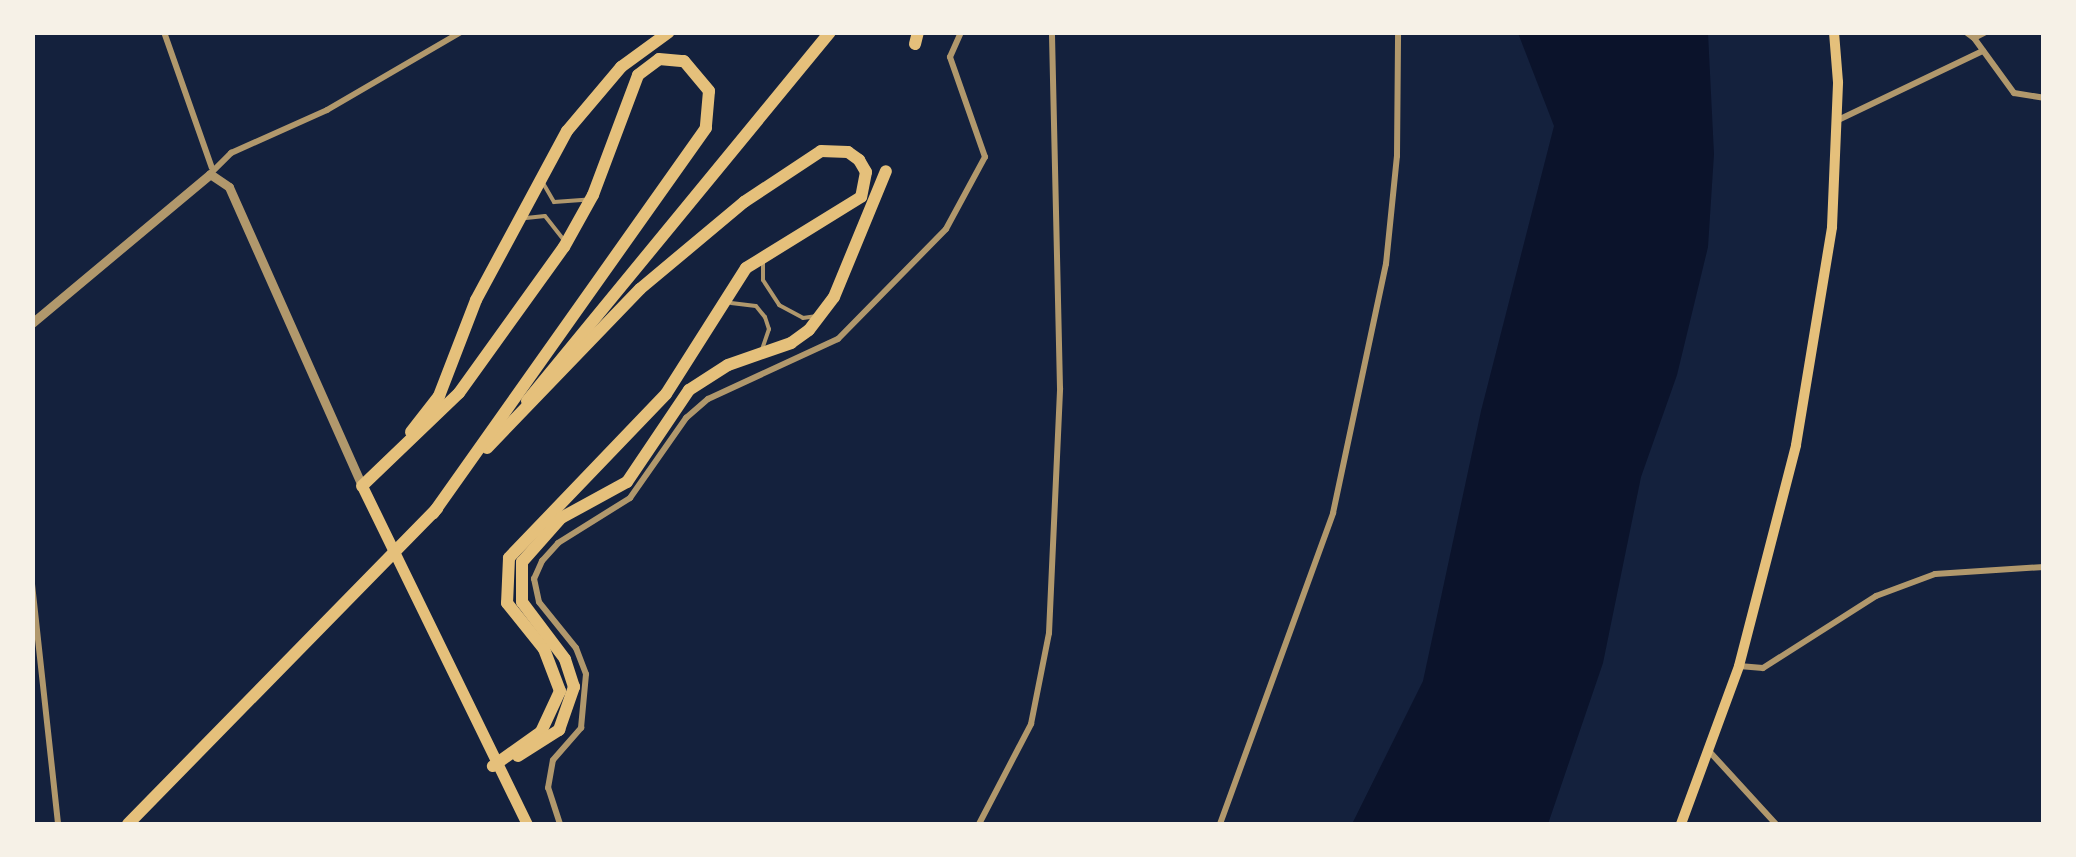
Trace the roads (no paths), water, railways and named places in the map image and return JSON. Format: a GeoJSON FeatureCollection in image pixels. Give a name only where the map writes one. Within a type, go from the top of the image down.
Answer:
{"type":"FeatureCollection","features":[{"type":"Feature","properties":{"kind":"highway"},"geometry":{"type":"LineString","coordinates":[[362,486],[439,396],[476,300],[542,174],[601,88],[669,32]]}},
{"type":"Feature","properties":{"kind":"highway"},"geometry":{"type":"LineString","coordinates":[[128,824],[248,708],[432,513],[830,32]]}},
{"type":"Feature","properties":{"kind":"highway"},"geometry":{"type":"LineString","coordinates":[[362,486],[460,393],[564,246],[593,195],[638,75],[659,59],[694,68],[712,102],[706,128],[432,513]]}},
{"type":"Feature","properties":{"kind":"highway"},"geometry":{"type":"LineString","coordinates":[[487,448],[640,289],[744,202],[821,151],[848,152],[858,160],[866,172],[861,197],[766,250],[716,308],[666,394],[509,558],[507,603],[553,664],[560,691],[542,732],[493,766]]}},
{"type":"Feature","properties":{"kind":"highway"},"geometry":{"type":"LineString","coordinates":[[493,766],[548,740],[573,703],[571,672],[517,589],[522,562],[562,518],[627,482],[690,390],[758,354],[790,343],[821,315],[886,172]]}},
{"type":"Feature","properties":{"kind":"main road"},"geometry":{"type":"LineString","coordinates":[[1681,824],[1740,666],[1796,446],[1832,227],[1834,32]]}},
{"type":"Feature","properties":{"kind":"main road"},"geometry":{"type":"LineString","coordinates":[[362,486],[493,766],[527,824]]}},
{"type":"Feature","properties":{"kind":"street"},"geometry":{"type":"LineString","coordinates":[[164,32],[211,172],[230,186],[362,486]]}},
{"type":"Feature","properties":{"kind":"street"},"geometry":{"type":"LineString","coordinates":[[32,322],[211,172],[461,32]]}},
{"type":"Feature","properties":{"kind":"street"},"geometry":{"type":"LineString","coordinates":[[560,824],[548,788],[553,760],[582,728],[586,674],[576,648],[540,602],[534,578],[542,561],[558,543],[630,498],[686,418],[708,399],[838,339],[946,230],[986,158],[950,57],[961,32]]}},
{"type":"Feature","properties":{"kind":"street"},"geometry":{"type":"LineString","coordinates":[[979,824],[1031,724],[1050,633],[1060,388],[1052,32]]}},
{"type":"Feature","properties":{"kind":"street"},"geometry":{"type":"LineString","coordinates":[[1220,824],[1333,513],[1386,264],[1397,156],[1398,32]]}},
{"type":"Feature","properties":{"kind":"street"},"geometry":{"type":"LineString","coordinates":[[1986,32],[1970,36],[2014,93],[2044,98]]}},
{"type":"Feature","properties":{"kind":"street"},"geometry":{"type":"LineString","coordinates":[[1836,121],[1983,51]]}},
{"type":"Feature","properties":{"kind":"street"},"geometry":{"type":"LineString","coordinates":[[1740,666],[1762,668],[1876,596],[1935,574],[2044,567]]}},
{"type":"Feature","properties":{"kind":"street"},"geometry":{"type":"LineString","coordinates":[[32,584],[58,824]]}},
{"type":"Feature","properties":{"kind":"street"},"geometry":{"type":"LineString","coordinates":[[1709,751],[1776,824]]}},
{"type":"Feature","properties":{"kind":"lane"},"geometry":{"type":"LineString","coordinates":[[542,174],[554,202],[575,206],[593,195]]}},
{"type":"Feature","properties":{"kind":"lane"},"geometry":{"type":"LineString","coordinates":[[517,222],[545,216],[560,228],[564,246]]}},
{"type":"Feature","properties":{"kind":"lane"},"geometry":{"type":"LineString","coordinates":[[766,250],[763,280],[778,305],[803,318],[821,315]]}},
{"type":"Feature","properties":{"kind":"lane"},"geometry":{"type":"LineString","coordinates":[[716,308],[744,302],[756,306],[769,329],[758,354]]}},
{"type":"Feature","properties":{"kind":"water"},"geometry":{"type":"Polygon","coordinates":[[[1518,33],[1708,33],[1714,154],[1708,247],[1677,375],[1641,477],[1603,663],[1548,824],[1352,824],[1423,681],[1481,411],[1554,126],[1518,33]]]}}]}
